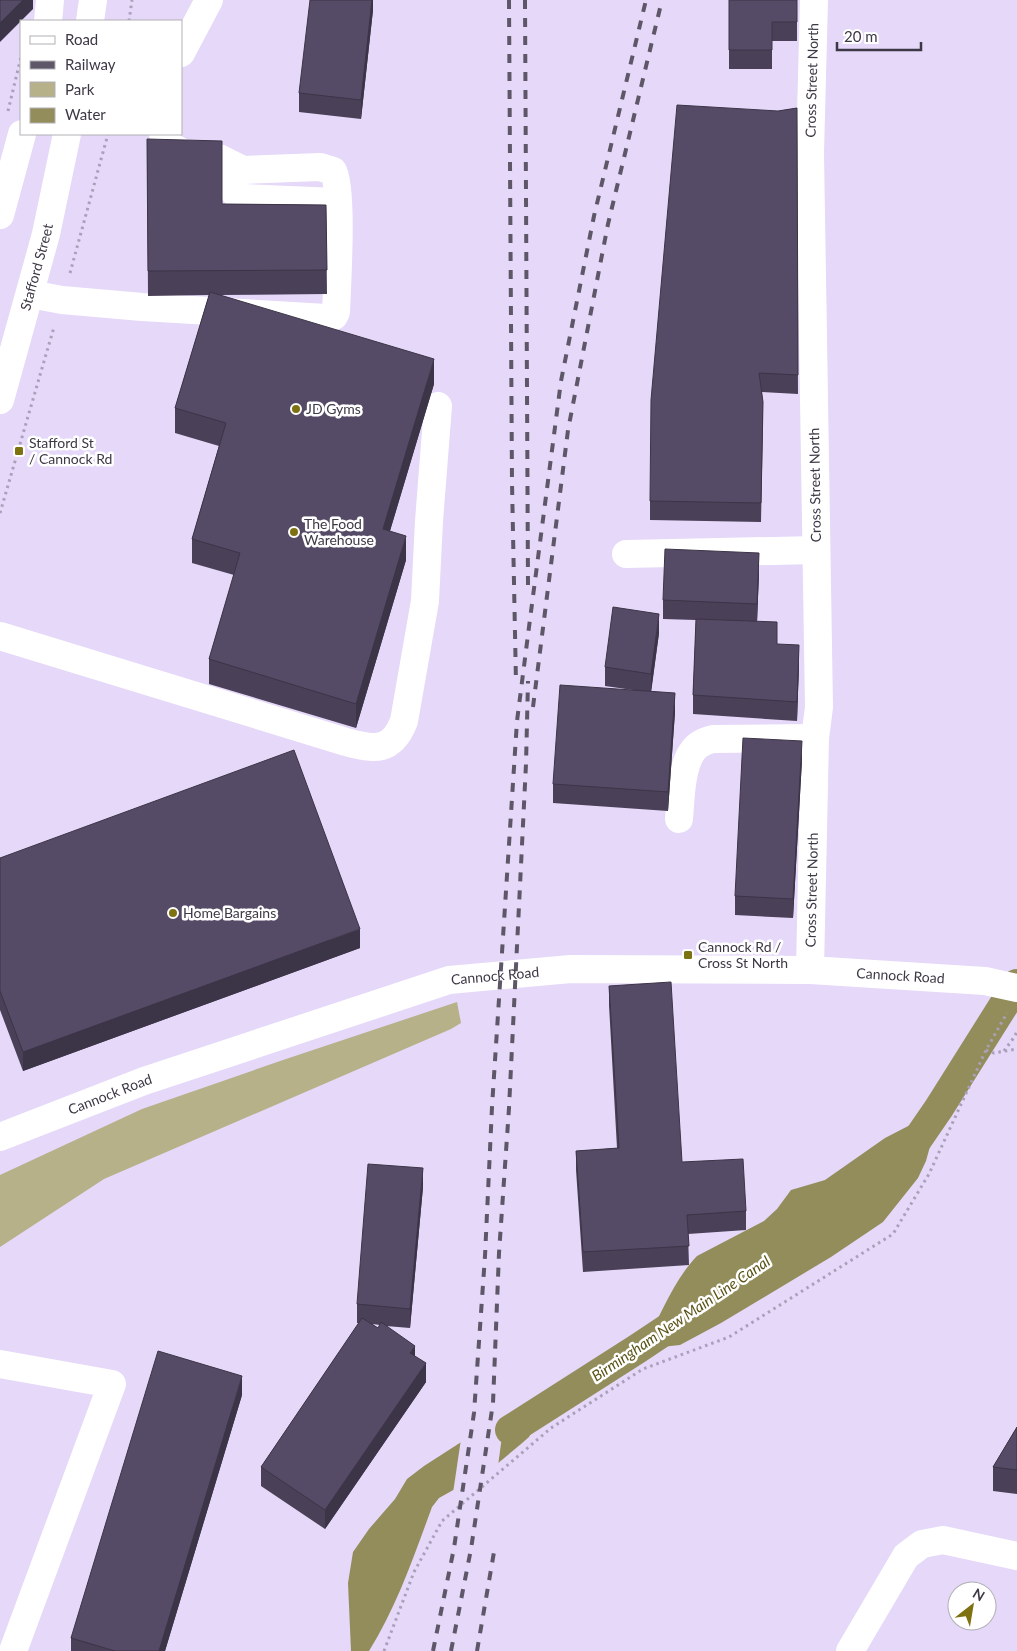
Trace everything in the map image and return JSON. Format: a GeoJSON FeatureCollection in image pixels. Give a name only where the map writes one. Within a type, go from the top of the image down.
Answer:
{"type":"FeatureCollection","features":[{"type":"Feature","properties":{"kind":"main road"},"geometry":{"type":"LineString","coordinates":[[48,20],[50,0]]}},
{"type":"Feature","properties":{"kind":"main road"},"geometry":{"type":"LineString","coordinates":[[90,20],[93,0]]}},
{"type":"Feature","properties":{"kind":"main road"},"geometry":{"type":"LineString","coordinates":[[182,52],[209,0]]}},
{"type":"Feature","properties":{"kind":"main road","name":"Cross Street North"},"geometry":{"type":"LineString","coordinates":[[810,970],[815,738],[819,707],[810,153],[814,0]]}},
{"type":"Feature","properties":{"kind":"main road"},"geometry":{"type":"LineString","coordinates":[[0,216],[14,123]]}},
{"type":"Feature","properties":{"kind":"main road","name":"Stafford Street"},"geometry":{"type":"LineString","coordinates":[[0,400],[46,234],[67,135]]}},
{"type":"Feature","properties":{"kind":"main road"},"geometry":{"type":"LineString","coordinates":[[30,294],[62,300],[142,307],[331,318],[334,316],[336,312],[338,202],[337,180],[333,171],[320,167],[243,170],[226,160],[182,153],[171,146],[165,135]]}},
{"type":"Feature","properties":{"kind":"main road"},"geometry":{"type":"LineString","coordinates":[[0,636],[346,742],[375,748],[386,744],[399,735],[404,720],[425,601],[438,406]]}},
{"type":"Feature","properties":{"kind":"main road"},"geometry":{"type":"LineString","coordinates":[[626,554],[816,550]]}},
{"type":"Feature","properties":{"kind":"main road"},"geometry":{"type":"LineString","coordinates":[[679,819],[684,770],[692,752],[700,743],[713,739],[815,738]]}},
{"type":"Feature","properties":{"kind":"main road","name":"Cannock Road"},"geometry":{"type":"LineString","coordinates":[[0,1137],[144,1081],[449,980],[571,970],[810,970],[985,981],[1015,998]]}},
{"type":"Feature","properties":{"kind":"main road"},"geometry":{"type":"LineString","coordinates":[[0,1364],[112,1384],[13,1651]]}},
{"type":"Feature","properties":{"kind":"main road"},"geometry":{"type":"LineString","coordinates":[[850,1651],[906,1556],[922,1544],[943,1540],[1017,1556]]}},
{"type":"Feature","properties":{"kind":"path"},"geometry":{"type":"LineString","coordinates":[[129,20],[132,0]]}},
{"type":"Feature","properties":{"kind":"path"},"geometry":{"type":"LineString","coordinates":[[14,123],[20,66]]}},
{"type":"Feature","properties":{"kind":"path"},"geometry":{"type":"LineString","coordinates":[[0,513],[108,135]]}},
{"type":"Feature","properties":{"kind":"path"},"geometry":{"type":"LineString","coordinates":[[384,1651],[414,1572],[442,1521],[551,1428],[643,1369],[730,1337],[893,1234],[929,1174],[986,1050],[1015,998]]}},
{"type":"Feature","properties":{"kind":"path"},"geometry":{"type":"LineString","coordinates":[[1004,1052],[1017,1031]]}},
{"type":"Feature","properties":{"kind":"path"},"geometry":{"type":"LineString","coordinates":[[986,1050],[994,1053],[1017,1049]]}},
{"type":"Feature","properties":{"kind":"green space"},"geometry":{"type":"Polygon","coordinates":[[[457,1002],[461,1023],[451,1029],[104,1179],[0,1247],[0,1175],[142,1109],[457,1002]]]}},
{"type":"Feature","properties":{"kind":"water"},"geometry":{"type":"Polygon","coordinates":[[[929,1122],[932,1139],[926,1161],[918,1178],[883,1222],[831,1257],[721,1323],[680,1345],[661,1347],[645,1344],[675,1286],[697,1256],[764,1221],[777,1209],[791,1190],[825,1180],[885,1138],[914,1123],[929,1122]]]}},
{"type":"Feature","properties":{"kind":"water"},"geometry":{"type":"Polygon","coordinates":[[[544,1408],[529,1437],[521,1444],[491,1469],[439,1498],[432,1507],[404,1580],[379,1634],[369,1651],[351,1651],[348,1583],[353,1552],[369,1529],[395,1499],[407,1479],[497,1419],[527,1410],[544,1408]]]}},
{"type":"Feature","properties":{"kind":"pier"},"geometry":{"type":"Polygon","coordinates":[[[505,1414],[498,1466],[453,1493],[461,1439],[496,1417],[505,1414]]]}},
{"type":"Feature","properties":{"kind":"building"},"geometry":{"type":"Polygon","coordinates":[[[0,0],[23,0],[0,23],[0,0]]]}},
{"type":"Feature","properties":{"kind":"building"},"geometry":{"type":"Polygon","coordinates":[[[310,0],[372,0],[361,100],[299,93],[310,0]]]}},
{"type":"Feature","properties":{"kind":"building"},"geometry":{"type":"Polygon","coordinates":[[[729,0],[797,0],[797,22],[772,22],[772,50],[729,50],[729,0]]]}},
{"type":"Feature","properties":{"kind":"building"},"geometry":{"type":"Polygon","coordinates":[[[677,105],[778,111],[797,108],[798,375],[759,373],[763,402],[761,503],[650,501],[651,400],[677,105]]]}},
{"type":"Feature","properties":{"kind":"building"},"geometry":{"type":"Polygon","coordinates":[[[147,139],[222,141],[222,204],[326,205],[327,270],[148,271],[147,139]]]}},
{"type":"Feature","properties":{"kind":"building"},"geometry":{"type":"Polygon","coordinates":[[[210,292],[434,359],[383,529],[406,536],[356,704],[209,659],[240,553],[192,539],[226,423],[175,408],[210,292]]]}},
{"type":"Feature","properties":{"kind":"building"},"geometry":{"type":"Polygon","coordinates":[[[665,549],[759,553],[757,604],[663,600],[665,549]]]}},
{"type":"Feature","properties":{"kind":"building"},"geometry":{"type":"Polygon","coordinates":[[[613,607],[659,614],[651,674],[605,667],[613,607]]]}},
{"type":"Feature","properties":{"kind":"building"},"geometry":{"type":"Polygon","coordinates":[[[696,619],[777,622],[777,644],[799,645],[797,702],[693,695],[696,619]]]}},
{"type":"Feature","properties":{"kind":"building"},"geometry":{"type":"Polygon","coordinates":[[[560,685],[675,693],[668,792],[553,784],[560,685]]]}},
{"type":"Feature","properties":{"kind":"building"},"geometry":{"type":"Polygon","coordinates":[[[743,738],[802,741],[793,899],[735,896],[743,738]]]}},
{"type":"Feature","properties":{"kind":"building","name":"Home Bargains"},"geometry":{"type":"Polygon","coordinates":[[[294,750],[360,929],[23,1052],[0,991],[0,858],[294,750]]]}},
{"type":"Feature","properties":{"kind":"building"},"geometry":{"type":"Polygon","coordinates":[[[671,982],[682,1162],[743,1159],[746,1211],[687,1215],[689,1246],[583,1252],[576,1151],[619,1148],[609,986],[671,982]]]}},
{"type":"Feature","properties":{"kind":"building"},"geometry":{"type":"Polygon","coordinates":[[[368,1164],[423,1168],[410,1309],[357,1304],[368,1164]]]}},
{"type":"Feature","properties":{"kind":"building"},"geometry":{"type":"Polygon","coordinates":[[[362,1318],[378,1328],[381,1322],[415,1346],[410,1353],[426,1363],[325,1510],[261,1467],[362,1318]]]}},
{"type":"Feature","properties":{"kind":"building"},"geometry":{"type":"Polygon","coordinates":[[[158,1351],[242,1376],[159,1651],[115,1651],[71,1638],[158,1351]]]}},
{"type":"Feature","properties":{"kind":"building"},"geometry":{"type":"Polygon","coordinates":[[[1017,1427],[1017,1470],[993,1467],[1017,1427]]]}},
{"type":"Feature","properties":{"kind":"waterway","name":"Birmingham New Main Line Canal"},"geometry":{"type":"LineString","coordinates":[[906,1156],[939,1108],[1017,984]]}},
{"type":"Feature","properties":{"kind":"waterway","name":"Birmingham New Main Line Canal"},"geometry":{"type":"LineString","coordinates":[[510,1430],[679,1321]]}},
{"type":"Feature","properties":{"kind":"railway"},"geometry":{"type":"LineString","coordinates":[[509,0],[512,483],[516,683]]}},
{"type":"Feature","properties":{"kind":"railway"},"geometry":{"type":"LineString","coordinates":[[525,0],[528,586]]}},
{"type":"Feature","properties":{"kind":"railway"},"geometry":{"type":"LineString","coordinates":[[433,1651],[454,1548],[474,1413],[517,721],[529,627],[561,381],[594,216],[646,0]]}},
{"type":"Feature","properties":{"kind":"railway"},"geometry":{"type":"LineString","coordinates":[[533,707],[568,430],[608,224],[662,0]]}},
{"type":"Feature","properties":{"kind":"railway"},"geometry":{"type":"LineString","coordinates":[[451,1651],[471,1549],[493,1403],[499,1253],[509,1108],[526,764],[528,681]]}},
{"type":"Feature","properties":{"kind":"railway"},"geometry":{"type":"LineString","coordinates":[[477,1651],[494,1552]]}},
{"type":"Feature","properties":{"kind":"place","name":"JD Gyms"},"geometry":{"type":"Point","coordinates":[296,409]}},
{"type":"Feature","properties":{"kind":"place","name":"Stafford St / Cannock Rd"},"geometry":{"type":"Point","coordinates":[19,451]}},
{"type":"Feature","properties":{"kind":"place","name":"The Food Warehouse"},"geometry":{"type":"Point","coordinates":[294,532]}},
{"type":"Feature","properties":{"kind":"place","name":"Home Bargains"},"geometry":{"type":"Point","coordinates":[173,913]}},
{"type":"Feature","properties":{"kind":"place","name":"Cannock Rd / Cross St North"},"geometry":{"type":"Point","coordinates":[688,955]}}]}
